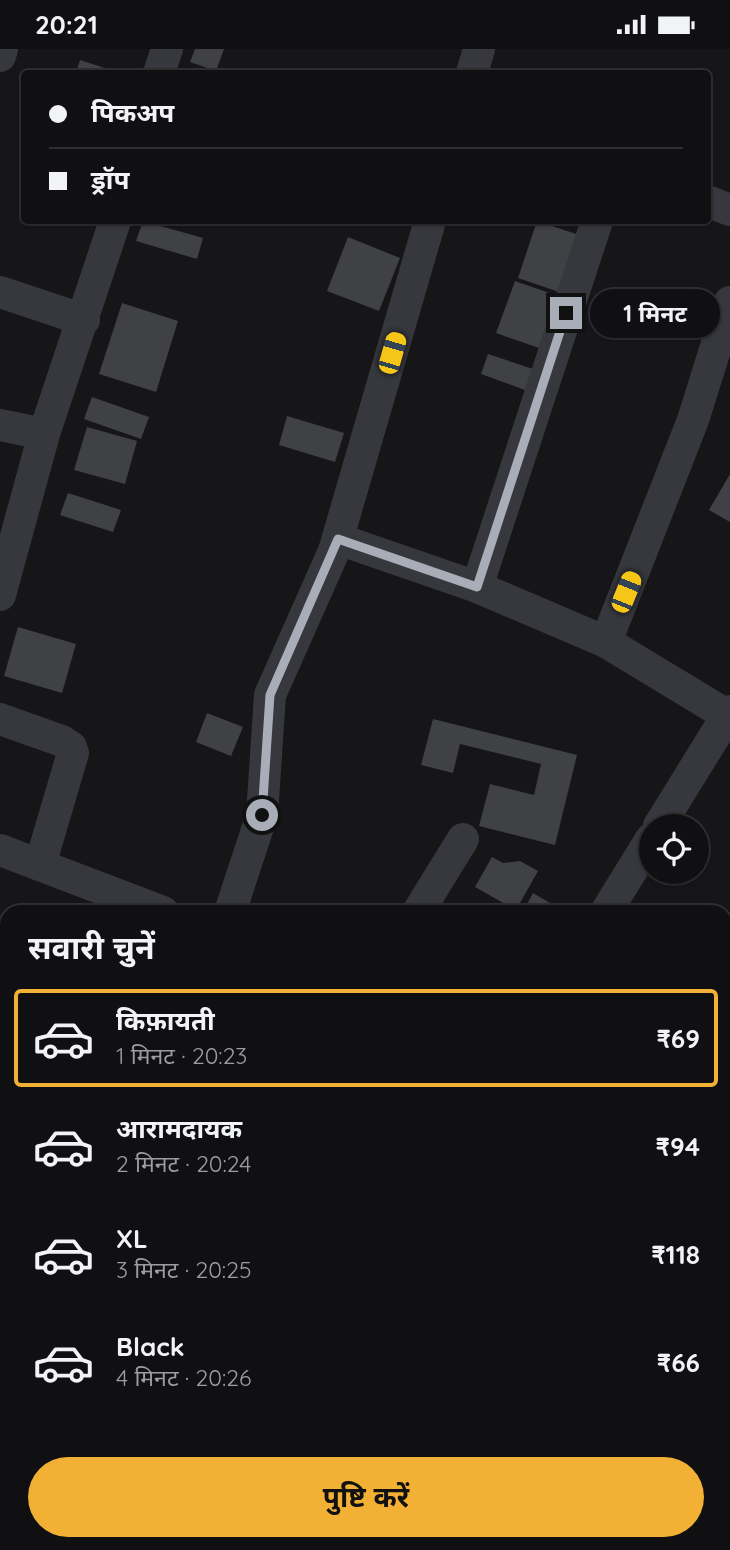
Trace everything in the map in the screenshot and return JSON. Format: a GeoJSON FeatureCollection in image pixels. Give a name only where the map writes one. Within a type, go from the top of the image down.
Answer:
{"type":"FeatureCollection","features":[{"type":"Feature","properties":{"kind":"street"},"geometry":{"type":"LineString","coordinates":[[0,56],[2,49]]}},
{"type":"Feature","properties":{"kind":"street"},"geometry":{"type":"LineString","coordinates":[[160,70],[167,49]]}},
{"type":"Feature","properties":{"kind":"street"},"geometry":{"type":"LineString","coordinates":[[473,70],[479,49]]}},
{"type":"Feature","properties":{"kind":"street"},"geometry":{"type":"LineString","coordinates":[[711,203],[730,210]]}},
{"type":"Feature","properties":{"kind":"street"},"geometry":{"type":"LineString","coordinates":[[0,595],[44,435],[114,224]]}},
{"type":"Feature","properties":{"kind":"street"},"geometry":{"type":"LineString","coordinates":[[232,905],[262,815],[270,695],[338,539],[429,224]]}},
{"type":"Feature","properties":{"kind":"street"},"geometry":{"type":"LineString","coordinates":[[477,587],[596,224]]}},
{"type":"Feature","properties":{"kind":"street"},"geometry":{"type":"LineString","coordinates":[[0,292],[83,320]]}},
{"type":"Feature","properties":{"kind":"street"},"geometry":{"type":"LineString","coordinates":[[606,642],[693,420],[723,354],[730,302]]}},
{"type":"Feature","properties":{"kind":"street"},"geometry":{"type":"LineString","coordinates":[[0,425],[44,435]]}},
{"type":"Feature","properties":{"kind":"street"},"geometry":{"type":"LineString","coordinates":[[338,539],[477,587],[606,642],[729,715],[667,814]]}},
{"type":"Feature","properties":{"kind":"street"},"geometry":{"type":"LineString","coordinates":[[0,719],[62,741],[71,747],[73,753],[40,865]]}},
{"type":"Feature","properties":{"kind":"street"},"geometry":{"type":"LineString","coordinates":[[422,905],[463,839]]}},
{"type":"Feature","properties":{"kind":"street"},"geometry":{"type":"LineString","coordinates":[[0,850],[129,905]]}},
{"type":"Feature","properties":{"kind":"street"},"geometry":{"type":"LineString","coordinates":[[612,905],[639,860]]}},
{"type":"Feature","properties":{"kind":"building"},"geometry":{"type":"Polygon","coordinates":[[[195,49],[224,49],[216,70],[190,62],[195,49]]]}},
{"type":"Feature","properties":{"kind":"building"},"geometry":{"type":"Polygon","coordinates":[[[80,60],[111,70],[77,70],[80,60]]]}},
{"type":"Feature","properties":{"kind":"building"},"geometry":{"type":"Polygon","coordinates":[[[142,224],[154,224],[203,238],[197,259],[136,241],[142,224]]]}},
{"type":"Feature","properties":{"kind":"building"},"geometry":{"type":"Polygon","coordinates":[[[536,224],[546,224],[579,235],[559,292],[518,278],[536,224]]]}},
{"type":"Feature","properties":{"kind":"building"},"geometry":{"type":"Polygon","coordinates":[[[348,237],[400,258],[379,311],[327,291],[348,237]]]}},
{"type":"Feature","properties":{"kind":"building"},"geometry":{"type":"Polygon","coordinates":[[[515,281],[558,296],[539,348],[496,333],[515,281]]]}},
{"type":"Feature","properties":{"kind":"building"},"geometry":{"type":"Polygon","coordinates":[[[122,303],[178,321],[156,392],[99,374],[122,303]]]}},
{"type":"Feature","properties":{"kind":"building"},"geometry":{"type":"Polygon","coordinates":[[[488,354],[533,369],[525,390],[481,374],[488,354]]]}},
{"type":"Feature","properties":{"kind":"building"},"geometry":{"type":"Polygon","coordinates":[[[92,397],[149,417],[141,439],[84,419],[92,397]]]}},
{"type":"Feature","properties":{"kind":"building"},"geometry":{"type":"Polygon","coordinates":[[[287,416],[344,433],[335,462],[279,445],[287,416]]]}},
{"type":"Feature","properties":{"kind":"building"},"geometry":{"type":"Polygon","coordinates":[[[87,427],[137,441],[125,484],[74,470],[87,427]]]}},
{"type":"Feature","properties":{"kind":"building"},"geometry":{"type":"Polygon","coordinates":[[[730,474],[730,522],[709,510],[730,474]]]}},
{"type":"Feature","properties":{"kind":"building"},"geometry":{"type":"Polygon","coordinates":[[[68,493],[121,510],[113,532],[60,515],[68,493]]]}},
{"type":"Feature","properties":{"kind":"building"},"geometry":{"type":"Polygon","coordinates":[[[18,627],[76,644],[62,693],[4,676],[18,627]]]}},
{"type":"Feature","properties":{"kind":"building"},"geometry":{"type":"Polygon","coordinates":[[[207,713],[243,727],[231,756],[196,742],[207,713]]]}},
{"type":"Feature","properties":{"kind":"building"},"geometry":{"type":"Polygon","coordinates":[[[433,719],[577,755],[555,845],[479,826],[490,784],[534,795],[541,764],[460,744],[453,773],[421,765],[433,719]]]}},
{"type":"Feature","properties":{"kind":"building"},"geometry":{"type":"Polygon","coordinates":[[[492,857],[503,863],[520,861],[538,871],[519,905],[507,905],[475,887],[492,857]]]}},
{"type":"Feature","properties":{"kind":"building"},"geometry":{"type":"Polygon","coordinates":[[[533,893],[553,905],[527,905],[533,893]]]}},
{"type":"Feature","properties":{"kind":"route"},"geometry":{"type":"LineString","coordinates":[[262,815],[270,695],[338,539],[477,587],[566,313]]}}]}
